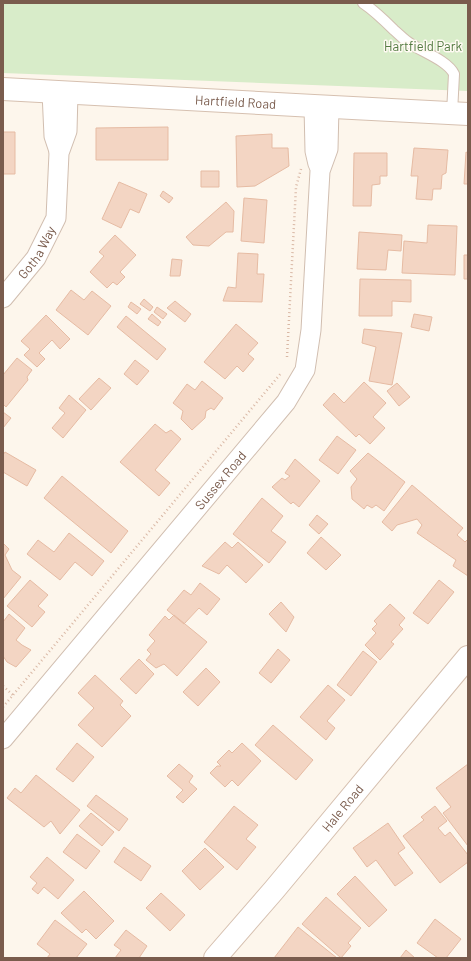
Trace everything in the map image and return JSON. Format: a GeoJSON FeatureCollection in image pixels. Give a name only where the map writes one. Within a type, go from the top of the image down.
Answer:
{"type":"FeatureCollection","features":[{"type":"Feature","properties":{"kind":"street","name":"Hartfield Road"},"geometry":{"type":"LineString","coordinates":[[3,89],[322,107],[460,113]]}},
{"type":"Feature","properties":{"kind":"street","name":"Gotha Way"},"geometry":{"type":"LineString","coordinates":[[3,298],[36,258],[56,218],[59,153],[54,136],[60,92]]}},
{"type":"Feature","properties":{"kind":"street","name":"Sussex Road"},"geometry":{"type":"LineString","coordinates":[[3,739],[286,402],[305,370],[311,330],[320,171],[315,151],[322,107]]}},
{"type":"Feature","properties":{"kind":"street","name":"Hale Road"},"geometry":{"type":"LineString","coordinates":[[215,958],[274,890],[468,656]]}},
{"type":"Feature","properties":{"kind":"lane"},"geometry":{"type":"LineString","coordinates":[[364,3],[374,10],[405,40],[441,61],[451,70],[454,74],[460,113]]}},
{"type":"Feature","properties":{"kind":"path"},"geometry":{"type":"LineString","coordinates":[[287,358],[296,187],[301,164]]}},
{"type":"Feature","properties":{"kind":"path"},"geometry":{"type":"LineString","coordinates":[[3,707],[282,372]]}},
{"type":"Feature","properties":{"kind":"green space","name":"Hartfield Park"},"geometry":{"type":"Polygon","coordinates":[[[3,3],[468,3],[468,91],[3,73],[3,3]]]}},
{"type":"Feature","properties":{"kind":"building"},"geometry":{"type":"Polygon","coordinates":[[[168,127],[168,160],[96,160],[96,128],[168,127]]]}},
{"type":"Feature","properties":{"kind":"building"},"geometry":{"type":"Polygon","coordinates":[[[3,132],[15,132],[15,174],[3,174],[3,132]]]}},
{"type":"Feature","properties":{"kind":"building"},"geometry":{"type":"Polygon","coordinates":[[[272,134],[272,148],[288,148],[289,166],[255,186],[237,187],[236,136],[272,134]]]}},
{"type":"Feature","properties":{"kind":"building"},"geometry":{"type":"Polygon","coordinates":[[[414,148],[448,150],[446,173],[442,175],[441,189],[433,189],[432,200],[416,199],[418,176],[411,176],[414,148]]]}},
{"type":"Feature","properties":{"kind":"building"},"geometry":{"type":"Polygon","coordinates":[[[466,152],[468,153],[468,184],[464,184],[466,152]]]}},
{"type":"Feature","properties":{"kind":"building"},"geometry":{"type":"Polygon","coordinates":[[[354,153],[387,153],[387,176],[380,176],[380,184],[372,185],[371,206],[353,206],[354,153]]]}},
{"type":"Feature","properties":{"kind":"building"},"geometry":{"type":"Polygon","coordinates":[[[201,171],[219,171],[219,187],[201,187],[201,171]]]}},
{"type":"Feature","properties":{"kind":"building"},"geometry":{"type":"Polygon","coordinates":[[[119,182],[147,194],[139,213],[130,209],[121,228],[102,219],[119,182]]]}},
{"type":"Feature","properties":{"kind":"building"},"geometry":{"type":"Polygon","coordinates":[[[163,191],[173,198],[169,203],[160,196],[163,191]]]}},
{"type":"Feature","properties":{"kind":"building"},"geometry":{"type":"Polygon","coordinates":[[[244,198],[267,200],[264,243],[241,241],[244,198]]]}},
{"type":"Feature","properties":{"kind":"building"},"geometry":{"type":"Polygon","coordinates":[[[226,202],[234,211],[233,232],[226,232],[209,246],[193,245],[186,237],[226,202]]]}},
{"type":"Feature","properties":{"kind":"building"},"geometry":{"type":"Polygon","coordinates":[[[428,225],[457,226],[455,275],[402,273],[404,241],[427,243],[428,225]]]}},
{"type":"Feature","properties":{"kind":"building"},"geometry":{"type":"Polygon","coordinates":[[[359,232],[402,235],[401,251],[388,250],[386,270],[357,269],[359,232]]]}},
{"type":"Feature","properties":{"kind":"building"},"geometry":{"type":"Polygon","coordinates":[[[115,235],[136,255],[120,272],[125,277],[117,285],[113,282],[107,288],[90,272],[104,256],[99,252],[115,235]]]}},
{"type":"Feature","properties":{"kind":"building"},"geometry":{"type":"Polygon","coordinates":[[[238,253],[258,254],[257,274],[264,274],[262,302],[223,301],[228,287],[236,288],[238,253]]]}},
{"type":"Feature","properties":{"kind":"building"},"geometry":{"type":"Polygon","coordinates":[[[464,255],[468,255],[468,279],[464,279],[464,255]]]}},
{"type":"Feature","properties":{"kind":"building"},"geometry":{"type":"Polygon","coordinates":[[[172,259],[182,260],[180,276],[170,276],[172,259]]]}},
{"type":"Feature","properties":{"kind":"building"},"geometry":{"type":"Polygon","coordinates":[[[360,279],[411,280],[411,302],[392,301],[392,316],[359,316],[360,279]]]}},
{"type":"Feature","properties":{"kind":"building"},"geometry":{"type":"Polygon","coordinates":[[[71,290],[84,300],[92,291],[111,306],[88,335],[56,310],[71,290]]]}},
{"type":"Feature","properties":{"kind":"building"},"geometry":{"type":"Polygon","coordinates":[[[144,299],[153,307],[150,311],[140,304],[144,299]]]}},
{"type":"Feature","properties":{"kind":"building"},"geometry":{"type":"Polygon","coordinates":[[[175,301],[191,314],[185,322],[167,308],[175,301]]]}},
{"type":"Feature","properties":{"kind":"building"},"geometry":{"type":"Polygon","coordinates":[[[131,302],[141,309],[137,314],[128,307],[131,302]]]}},
{"type":"Feature","properties":{"kind":"building"},"geometry":{"type":"Polygon","coordinates":[[[157,307],[167,314],[163,319],[154,312],[157,307]]]}},
{"type":"Feature","properties":{"kind":"building"},"geometry":{"type":"Polygon","coordinates":[[[152,314],[161,322],[158,326],[148,319],[152,314]]]}},
{"type":"Feature","properties":{"kind":"building"},"geometry":{"type":"Polygon","coordinates":[[[414,314],[432,317],[429,331],[411,327],[414,314]]]}},
{"type":"Feature","properties":{"kind":"building"},"geometry":{"type":"Polygon","coordinates":[[[46,315],[70,339],[60,349],[52,340],[39,353],[45,359],[37,367],[24,355],[30,349],[21,341],[46,315]]]}},
{"type":"Feature","properties":{"kind":"building"},"geometry":{"type":"Polygon","coordinates":[[[126,316],[166,349],[157,360],[117,327],[126,316]]]}},
{"type":"Feature","properties":{"kind":"building"},"geometry":{"type":"Polygon","coordinates":[[[236,324],[258,343],[248,354],[254,359],[243,372],[237,366],[225,379],[204,362],[236,324]]]}},
{"type":"Feature","properties":{"kind":"building"},"geometry":{"type":"Polygon","coordinates":[[[364,329],[402,333],[392,385],[369,381],[376,347],[362,343],[364,329]]]}},
{"type":"Feature","properties":{"kind":"building"},"geometry":{"type":"Polygon","coordinates":[[[17,358],[32,370],[27,377],[28,380],[6,407],[3,404],[3,375],[17,358]]]}},
{"type":"Feature","properties":{"kind":"building"},"geometry":{"type":"Polygon","coordinates":[[[135,360],[149,371],[137,385],[124,374],[135,360]]]}},
{"type":"Feature","properties":{"kind":"building"},"geometry":{"type":"Polygon","coordinates":[[[99,378],[111,388],[91,410],[79,399],[99,378]]]}},
{"type":"Feature","properties":{"kind":"building"},"geometry":{"type":"Polygon","coordinates":[[[202,381],[223,398],[214,410],[211,408],[206,411],[205,418],[192,430],[181,419],[183,411],[173,403],[187,384],[195,390],[202,381]]]}},
{"type":"Feature","properties":{"kind":"building"},"geometry":{"type":"Polygon","coordinates":[[[364,382],[386,403],[373,417],[385,428],[370,444],[359,434],[356,437],[323,405],[334,393],[344,403],[364,382]]]}},
{"type":"Feature","properties":{"kind":"building"},"geometry":{"type":"Polygon","coordinates":[[[397,383],[410,397],[399,406],[387,391],[397,383]]]}},
{"type":"Feature","properties":{"kind":"building"},"geometry":{"type":"Polygon","coordinates":[[[69,395],[86,410],[63,438],[52,428],[65,413],[59,408],[69,395]]]}},
{"type":"Feature","properties":{"kind":"building"},"geometry":{"type":"Polygon","coordinates":[[[3,412],[11,418],[3,428],[3,412]]]}},
{"type":"Feature","properties":{"kind":"building"},"geometry":{"type":"Polygon","coordinates":[[[155,424],[166,433],[171,430],[181,439],[155,470],[170,483],[159,496],[120,462],[155,424]]]}},
{"type":"Feature","properties":{"kind":"building"},"geometry":{"type":"Polygon","coordinates":[[[337,436],[356,450],[338,474],[319,460],[337,436]]]}},
{"type":"Feature","properties":{"kind":"building"},"geometry":{"type":"Polygon","coordinates":[[[5,452],[36,470],[27,486],[3,472],[3,455],[5,452]]]}},
{"type":"Feature","properties":{"kind":"building"},"geometry":{"type":"Polygon","coordinates":[[[368,453],[405,482],[384,511],[376,505],[372,508],[367,505],[364,509],[352,499],[351,487],[357,479],[350,471],[368,453]]]}},
{"type":"Feature","properties":{"kind":"building"},"geometry":{"type":"Polygon","coordinates":[[[295,459],[320,481],[299,507],[293,502],[291,504],[272,487],[282,478],[285,480],[290,476],[285,473],[295,459]]]}},
{"type":"Feature","properties":{"kind":"building"},"geometry":{"type":"Polygon","coordinates":[[[62,476],[128,531],[111,553],[44,498],[62,476]]]}},
{"type":"Feature","properties":{"kind":"building"},"geometry":{"type":"Polygon","coordinates":[[[412,485],[463,528],[457,535],[465,542],[468,540],[468,576],[453,566],[456,560],[417,533],[422,525],[417,519],[397,525],[392,531],[382,522],[412,485]]]}},
{"type":"Feature","properties":{"kind":"building"},"geometry":{"type":"Polygon","coordinates":[[[262,498],[283,516],[271,531],[286,542],[269,563],[233,534],[262,498]]]}},
{"type":"Feature","properties":{"kind":"building"},"geometry":{"type":"Polygon","coordinates":[[[317,515],[328,524],[319,534],[309,525],[317,515]]]}},
{"type":"Feature","properties":{"kind":"building"},"geometry":{"type":"Polygon","coordinates":[[[69,533],[104,561],[92,576],[75,562],[60,580],[27,554],[38,540],[54,552],[69,533]]]}},
{"type":"Feature","properties":{"kind":"building"},"geometry":{"type":"Polygon","coordinates":[[[321,537],[341,555],[326,570],[307,553],[321,537]]]}},
{"type":"Feature","properties":{"kind":"building"},"geometry":{"type":"Polygon","coordinates":[[[225,542],[232,548],[238,542],[263,565],[246,583],[227,565],[219,574],[202,566],[225,542]]]}},
{"type":"Feature","properties":{"kind":"building"},"geometry":{"type":"Polygon","coordinates":[[[3,543],[9,549],[5,555],[12,570],[21,577],[3,599],[3,543]]]}},
{"type":"Feature","properties":{"kind":"building"},"geometry":{"type":"Polygon","coordinates":[[[30,580],[48,595],[38,606],[45,612],[32,627],[7,606],[30,580]]]}},
{"type":"Feature","properties":{"kind":"building"},"geometry":{"type":"Polygon","coordinates":[[[439,580],[454,592],[428,624],[413,613],[439,580]]]}},
{"type":"Feature","properties":{"kind":"building"},"geometry":{"type":"Polygon","coordinates":[[[200,583],[220,599],[207,615],[199,608],[184,624],[167,610],[184,590],[191,595],[200,583]]]}},
{"type":"Feature","properties":{"kind":"building"},"geometry":{"type":"Polygon","coordinates":[[[281,602],[294,617],[286,632],[269,614],[281,602]]]}},
{"type":"Feature","properties":{"kind":"building"},"geometry":{"type":"Polygon","coordinates":[[[390,604],[405,618],[399,625],[403,629],[391,642],[394,644],[380,660],[365,645],[376,633],[372,629],[377,624],[374,621],[390,604]]]}},
{"type":"Feature","properties":{"kind":"building"},"geometry":{"type":"Polygon","coordinates":[[[9,614],[25,628],[16,640],[31,650],[16,667],[7,662],[3,656],[3,622],[9,614]]]}},
{"type":"Feature","properties":{"kind":"building"},"geometry":{"type":"Polygon","coordinates":[[[174,615],[207,642],[177,676],[164,664],[156,668],[146,660],[151,654],[147,650],[155,641],[149,635],[165,616],[169,620],[174,615]]]}},
{"type":"Feature","properties":{"kind":"building"},"geometry":{"type":"Polygon","coordinates":[[[278,649],[290,660],[271,683],[259,673],[278,649]]]}},
{"type":"Feature","properties":{"kind":"building"},"geometry":{"type":"Polygon","coordinates":[[[363,651],[377,662],[351,696],[337,685],[363,651]]]}},
{"type":"Feature","properties":{"kind":"building"},"geometry":{"type":"Polygon","coordinates":[[[139,659],[154,674],[136,694],[120,679],[139,659]]]}},
{"type":"Feature","properties":{"kind":"building"},"geometry":{"type":"Polygon","coordinates":[[[206,668],[220,682],[198,706],[183,692],[206,668]]]}},
{"type":"Feature","properties":{"kind":"building"},"geometry":{"type":"Polygon","coordinates":[[[95,675],[123,701],[120,705],[131,716],[102,747],[78,725],[94,708],[78,693],[95,675]]]}},
{"type":"Feature","properties":{"kind":"building"},"geometry":{"type":"Polygon","coordinates":[[[328,685],[345,700],[327,721],[335,728],[326,740],[300,717],[328,685]]]}},
{"type":"Feature","properties":{"kind":"building"},"geometry":{"type":"Polygon","coordinates":[[[273,725],[313,760],[296,780],[255,745],[273,725]]]}},
{"type":"Feature","properties":{"kind":"building"},"geometry":{"type":"Polygon","coordinates":[[[77,743],[94,757],[73,782],[56,769],[77,743]]]}},
{"type":"Feature","properties":{"kind":"building"},"geometry":{"type":"Polygon","coordinates":[[[242,743],[261,761],[238,786],[232,780],[225,787],[210,773],[217,766],[221,766],[217,762],[229,750],[232,753],[242,743]]]}},
{"type":"Feature","properties":{"kind":"building"},"geometry":{"type":"Polygon","coordinates":[[[179,764],[193,776],[189,782],[197,789],[183,803],[176,797],[183,790],[167,776],[179,764]]]}},
{"type":"Feature","properties":{"kind":"building"},"geometry":{"type":"Polygon","coordinates":[[[468,764],[468,846],[443,813],[451,807],[436,788],[468,764]]]}},
{"type":"Feature","properties":{"kind":"building"},"geometry":{"type":"Polygon","coordinates":[[[36,775],[80,810],[60,834],[51,821],[44,827],[7,798],[15,788],[21,793],[36,775]]]}},
{"type":"Feature","properties":{"kind":"building"},"geometry":{"type":"Polygon","coordinates":[[[96,795],[128,819],[119,831],[87,806],[96,795]]]}},
{"type":"Feature","properties":{"kind":"building"},"geometry":{"type":"Polygon","coordinates":[[[234,806],[258,825],[246,839],[256,847],[237,870],[204,842],[234,806]]]}},
{"type":"Feature","properties":{"kind":"building"},"geometry":{"type":"Polygon","coordinates":[[[435,806],[447,821],[438,828],[445,836],[450,832],[468,855],[468,862],[440,883],[403,836],[424,820],[421,817],[435,806]]]}},
{"type":"Feature","properties":{"kind":"building"},"geometry":{"type":"Polygon","coordinates":[[[91,813],[114,832],[102,846],[79,826],[91,813]]]}},
{"type":"Feature","properties":{"kind":"building"},"geometry":{"type":"Polygon","coordinates":[[[388,823],[405,848],[398,853],[413,873],[395,886],[376,860],[367,867],[353,848],[388,823]]]}},
{"type":"Feature","properties":{"kind":"building"},"geometry":{"type":"Polygon","coordinates":[[[77,834],[100,851],[86,869],[63,852],[77,834]]]}},
{"type":"Feature","properties":{"kind":"building"},"geometry":{"type":"Polygon","coordinates":[[[124,847],[151,866],[141,881],[114,862],[124,847]]]}},
{"type":"Feature","properties":{"kind":"building"},"geometry":{"type":"Polygon","coordinates":[[[205,848],[224,867],[200,890],[182,871],[205,848]]]}},
{"type":"Feature","properties":{"kind":"building"},"geometry":{"type":"Polygon","coordinates":[[[47,857],[74,880],[58,899],[44,887],[38,894],[32,889],[37,883],[30,877],[47,857]]]}},
{"type":"Feature","properties":{"kind":"building"},"geometry":{"type":"Polygon","coordinates":[[[355,876],[387,910],[369,927],[337,894],[355,876]]]}},
{"type":"Feature","properties":{"kind":"building"},"geometry":{"type":"Polygon","coordinates":[[[84,891],[114,921],[96,939],[86,929],[82,933],[61,913],[84,891]]]}},
{"type":"Feature","properties":{"kind":"building"},"geometry":{"type":"Polygon","coordinates":[[[161,893],[185,915],[170,931],[146,908],[161,893]]]}},
{"type":"Feature","properties":{"kind":"building"},"geometry":{"type":"Polygon","coordinates":[[[326,897],[361,928],[348,943],[351,946],[341,958],[302,924],[326,897]]]}},
{"type":"Feature","properties":{"kind":"building"},"geometry":{"type":"Polygon","coordinates":[[[435,919],[461,939],[446,958],[438,958],[417,943],[435,919]]]}},
{"type":"Feature","properties":{"kind":"building"},"geometry":{"type":"Polygon","coordinates":[[[55,920],[87,944],[76,958],[47,958],[50,954],[37,944],[55,920]]]}},
{"type":"Feature","properties":{"kind":"building"},"geometry":{"type":"Polygon","coordinates":[[[298,927],[337,958],[274,958],[298,927]]]}},
{"type":"Feature","properties":{"kind":"building"},"geometry":{"type":"Polygon","coordinates":[[[126,930],[147,946],[139,958],[115,958],[121,950],[114,945],[126,930]]]}},
{"type":"Feature","properties":{"kind":"building"},"geometry":{"type":"Polygon","coordinates":[[[406,950],[415,958],[400,958],[406,950]]]}}]}
